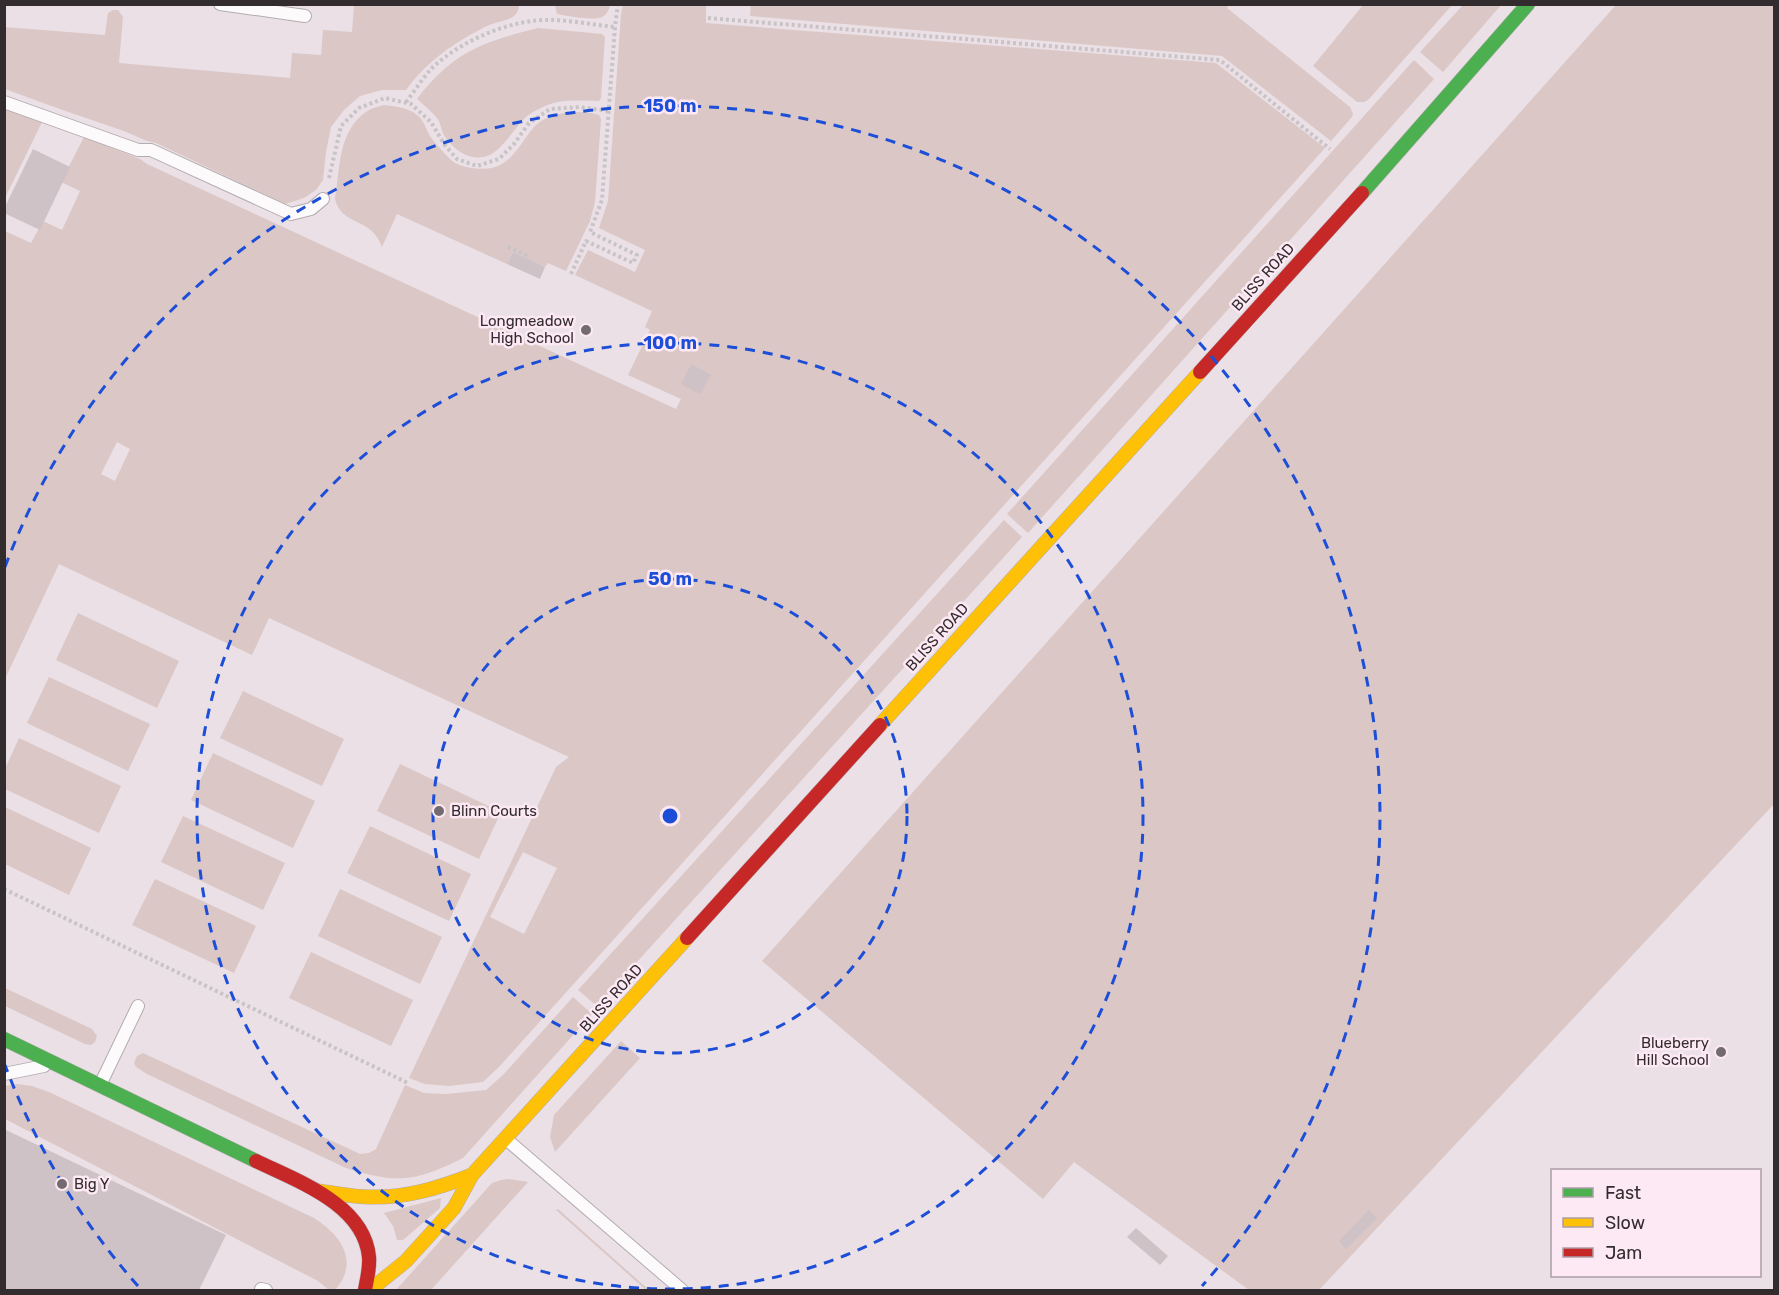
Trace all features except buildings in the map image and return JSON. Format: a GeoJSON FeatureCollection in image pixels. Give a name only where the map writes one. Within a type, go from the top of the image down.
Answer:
{"type":"FeatureCollection","features":[{"type":"Feature","properties":{"kind":"main road","name":"BLISS ROAD"},"geometry":{"type":"LineString","coordinates":[[370,1290],[406,1262],[454,1208],[472,1175],[1337,220],[1528,4]]}},
{"type":"Feature","properties":{"kind":"main road"},"geometry":{"type":"LineString","coordinates":[[4,1039],[318,1191],[332,1200],[355,1222],[364,1235],[370,1260],[365,1290]]}},
{"type":"Feature","properties":{"kind":"main road"},"geometry":{"type":"LineString","coordinates":[[318,1191],[372,1197],[407,1195],[436,1189],[472,1175]]}},
{"type":"Feature","properties":{"kind":"lane"},"geometry":{"type":"LineString","coordinates":[[220,4],[305,16]]}},
{"type":"Feature","properties":{"kind":"lane"},"geometry":{"type":"LineString","coordinates":[[4,102],[138,150],[151,150],[291,214],[311,209],[323,199]]}},
{"type":"Feature","properties":{"kind":"lane"},"geometry":{"type":"LineString","coordinates":[[100,1086],[138,1006]]}},
{"type":"Feature","properties":{"kind":"lane"},"geometry":{"type":"LineString","coordinates":[[4,1074],[54,1063]]}},
{"type":"Feature","properties":{"kind":"lane"},"geometry":{"type":"LineString","coordinates":[[506,1138],[682,1290]]}},
{"type":"Feature","properties":{"kind":"path"},"geometry":{"type":"LineString","coordinates":[[571,274],[586,240],[633,263],[637,255],[590,232],[602,200],[618,4]]}},
{"type":"Feature","properties":{"kind":"path"},"geometry":{"type":"LineString","coordinates":[[708,18],[1220,60],[1330,149]]}},
{"type":"Feature","properties":{"kind":"path"},"geometry":{"type":"LineString","coordinates":[[406,102],[430,70],[452,52],[478,37],[530,21],[553,20],[615,27]]}},
{"type":"Feature","properties":{"kind":"path"},"geometry":{"type":"LineString","coordinates":[[323,199],[341,126],[359,108],[385,98],[411,104],[431,122],[444,144],[457,159],[477,166],[499,159],[530,123],[550,109],[579,107],[609,111]]}},
{"type":"Feature","properties":{"kind":"path"},"geometry":{"type":"LineString","coordinates":[[508,247],[528,256],[527,258]]}},
{"type":"Feature","properties":{"kind":"path"},"geometry":{"type":"LineString","coordinates":[[4,889],[408,1083]]}},
{"type":"Feature","properties":{"kind":"shaded area"},"geometry":{"type":"Polygon","coordinates":[[[555,4],[610,5],[604,16],[580,18],[557,14],[555,4]]]}},
{"type":"Feature","properties":{"kind":"shaded area"},"geometry":{"type":"Polygon","coordinates":[[[751,4],[1229,5],[1227,8],[1350,107],[1353,114],[1331,141],[1222,56],[750,16],[751,4]]]}},
{"type":"Feature","properties":{"kind":"shaded area"},"geometry":{"type":"Polygon","coordinates":[[[354,5],[519,5],[516,14],[512,17],[487,26],[442,53],[406,90],[382,90],[360,96],[344,110],[331,127],[323,180],[316,190],[304,198],[285,204],[156,143],[5,89],[5,27],[105,35],[108,13],[118,10],[123,17],[119,63],[290,78],[292,53],[321,55],[323,30],[352,32],[354,5]]]}},
{"type":"Feature","properties":{"kind":"shaded area","name":"Longmeadow High School"},"geometry":{"type":"Polygon","coordinates":[[[623,5],[706,5],[706,23],[1216,63],[1325,148],[499,1067],[483,1082],[449,1086],[425,1084],[409,1078],[556,767],[569,757],[269,618],[252,655],[59,564],[5,679],[5,231],[31,243],[43,221],[62,230],[80,191],[61,182],[84,137],[140,159],[676,409],[681,399],[628,375],[650,330],[645,327],[652,311],[575,275],[588,250],[635,272],[645,250],[599,228],[608,201],[623,5]],[[117,442],[101,474],[115,481],[130,449],[117,442]],[[523,852],[490,917],[524,934],[557,868],[523,852]]]}},
{"type":"Feature","properties":{"kind":"shaded area"},"geometry":{"type":"Polygon","coordinates":[[[1363,5],[1452,5],[1368,100],[1357,102],[1313,66],[1363,5]]]}},
{"type":"Feature","properties":{"kind":"shaded area"},"geometry":{"type":"Polygon","coordinates":[[[1463,5],[1501,5],[1443,72],[1420,52],[1463,5]]]}},
{"type":"Feature","properties":{"kind":"shaded area"},"geometry":{"type":"Polygon","coordinates":[[[1616,5],[1774,5],[1774,804],[1319,1290],[1249,1290],[1074,1162],[1043,1199],[762,961],[1616,5]]]}},
{"type":"Feature","properties":{"kind":"shaded area"},"geometry":{"type":"Polygon","coordinates":[[[538,28],[602,34],[605,37],[601,98],[599,101],[569,101],[548,105],[526,117],[505,143],[491,154],[474,157],[461,153],[446,138],[437,118],[417,99],[443,70],[470,51],[501,38],[538,28]]]}},
{"type":"Feature","properties":{"kind":"shaded area"},"geometry":{"type":"Polygon","coordinates":[[[1414,60],[1434,79],[1028,533],[1007,514],[1414,60]]]}},
{"type":"Feature","properties":{"kind":"shaded area"},"geometry":{"type":"Polygon","coordinates":[[[384,105],[405,109],[419,116],[432,138],[455,163],[478,169],[492,168],[506,162],[534,127],[548,118],[574,112],[599,115],[601,119],[595,202],[590,221],[566,271],[548,263],[545,267],[513,252],[507,264],[397,214],[382,247],[371,230],[344,214],[335,199],[345,140],[357,120],[368,111],[384,105]]]}},
{"type":"Feature","properties":{"kind":"shaded area"},"geometry":{"type":"Polygon","coordinates":[[[5,107],[42,122],[5,198],[5,107]]]}},
{"type":"Feature","properties":{"kind":"shaded area"},"geometry":{"type":"Polygon","coordinates":[[[1004,520],[1022,537],[597,1006],[578,990],[1004,520]]]}},
{"type":"Feature","properties":{"kind":"shaded area"},"geometry":{"type":"Polygon","coordinates":[[[78,613],[179,661],[157,708],[56,660],[78,613]]]}},
{"type":"Feature","properties":{"kind":"shaded area"},"geometry":{"type":"Polygon","coordinates":[[[49,677],[150,724],[128,771],[27,723],[49,677]]]}},
{"type":"Feature","properties":{"kind":"shaded area"},"geometry":{"type":"Polygon","coordinates":[[[243,691],[344,739],[322,786],[220,738],[243,691]]]}},
{"type":"Feature","properties":{"kind":"shaded area"},"geometry":{"type":"Polygon","coordinates":[[[19,738],[121,786],[99,833],[5,789],[5,769],[19,738]]]}},
{"type":"Feature","properties":{"kind":"shaded area"},"geometry":{"type":"Polygon","coordinates":[[[213,753],[315,801],[293,848],[191,800],[213,753]]]}},
{"type":"Feature","properties":{"kind":"shaded area","name":"Blinn Courts"},"geometry":{"type":"Polygon","coordinates":[[[400,764],[501,812],[479,859],[377,811],[400,764]]]}},
{"type":"Feature","properties":{"kind":"shaded area"},"geometry":{"type":"Polygon","coordinates":[[[5,807],[91,848],[69,895],[5,864],[5,807]]]}},
{"type":"Feature","properties":{"kind":"shaded area"},"geometry":{"type":"Polygon","coordinates":[[[183,816],[285,863],[263,910],[161,862],[183,816]]]}},
{"type":"Feature","properties":{"kind":"shaded area","name":"Blinn Courts"},"geometry":{"type":"Polygon","coordinates":[[[370,826],[471,874],[449,921],[347,873],[370,826]]]}},
{"type":"Feature","properties":{"kind":"shaded area"},"geometry":{"type":"Polygon","coordinates":[[[155,879],[256,926],[234,973],[132,925],[155,879]]]}},
{"type":"Feature","properties":{"kind":"shaded area"},"geometry":{"type":"Polygon","coordinates":[[[340,889],[442,937],[420,984],[318,936],[340,889]]]}},
{"type":"Feature","properties":{"kind":"shaded area"},"geometry":{"type":"Polygon","coordinates":[[[311,952],[413,1000],[391,1046],[289,998],[311,952]]]}},
{"type":"Feature","properties":{"kind":"shaded area"},"geometry":{"type":"Polygon","coordinates":[[[5,988],[92,1029],[97,1036],[95,1042],[91,1045],[85,1044],[5,1006],[5,988]]]}},
{"type":"Feature","properties":{"kind":"shaded area"},"geometry":{"type":"Polygon","coordinates":[[[573,997],[592,1014],[463,1158],[432,1172],[406,1178],[379,1177],[346,1168],[147,1074],[134,1063],[137,1056],[143,1053],[360,1154],[369,1153],[376,1149],[405,1085],[424,1093],[446,1094],[486,1090],[504,1074],[573,997]]]}},
{"type":"Feature","properties":{"kind":"shaded area"},"geometry":{"type":"Polygon","coordinates":[[[621,1041],[640,1058],[555,1152],[550,1137],[554,1115],[621,1041]]]}},
{"type":"Feature","properties":{"kind":"shaded area"},"geometry":{"type":"Polygon","coordinates":[[[17,1084],[49,1092],[314,1218],[332,1232],[344,1250],[346,1269],[342,1280],[335,1290],[329,1290],[318,1281],[5,1119],[5,1086],[17,1084]]]}},
{"type":"Feature","properties":{"kind":"shaded area"},"geometry":{"type":"Polygon","coordinates":[[[509,1179],[528,1182],[431,1290],[396,1290],[492,1183],[509,1179]]]}},
{"type":"Feature","properties":{"kind":"shaded area"},"geometry":{"type":"Polygon","coordinates":[[[441,1198],[440,1208],[403,1240],[397,1240],[393,1226],[384,1213],[441,1198]]]}},
{"type":"Feature","properties":{"kind":"shaded area"},"geometry":{"type":"Polygon","coordinates":[[[558,1209],[649,1290],[646,1290],[556,1210],[558,1209]]]}},
{"type":"Feature","properties":{"kind":"traffic: fast"},"geometry":{"type":"LineString","coordinates":[[1362,193],[1528,4]]}},
{"type":"Feature","properties":{"kind":"traffic: fast"},"geometry":{"type":"LineString","coordinates":[[4,1039],[256,1161]]}},
{"type":"Feature","properties":{"kind":"traffic: slow"},"geometry":{"type":"LineString","coordinates":[[880,725],[1200,372]]}},
{"type":"Feature","properties":{"kind":"traffic: slow"},"geometry":{"type":"LineString","coordinates":[[370,1290],[406,1261],[454,1208],[472,1175],[687,938]]}},
{"type":"Feature","properties":{"kind":"traffic: slow"},"geometry":{"type":"LineString","coordinates":[[318,1191],[364,1197],[396,1196],[435,1188],[472,1175]]}},
{"type":"Feature","properties":{"kind":"traffic: jam"},"geometry":{"type":"LineString","coordinates":[[1200,372],[1362,193]]}},
{"type":"Feature","properties":{"kind":"traffic: jam"},"geometry":{"type":"LineString","coordinates":[[687,938],[880,725]]}},
{"type":"Feature","properties":{"kind":"traffic: jam"},"geometry":{"type":"LineString","coordinates":[[256,1161],[326,1197],[355,1222],[364,1238],[369,1257],[365,1290]]}},
{"type":"Feature","properties":{"kind":"place","name":"Longmeadow High School"},"geometry":{"type":"Point","coordinates":[586,330]}},
{"type":"Feature","properties":{"kind":"place","name":"Blinn Courts"},"geometry":{"type":"Point","coordinates":[439,811]}},
{"type":"Feature","properties":{"kind":"place","name":"Blueberry Hill School"},"geometry":{"type":"Point","coordinates":[1721,1052]}},
{"type":"Feature","properties":{"kind":"place","name":"Big Y"},"geometry":{"type":"Point","coordinates":[62,1184]}}]}
